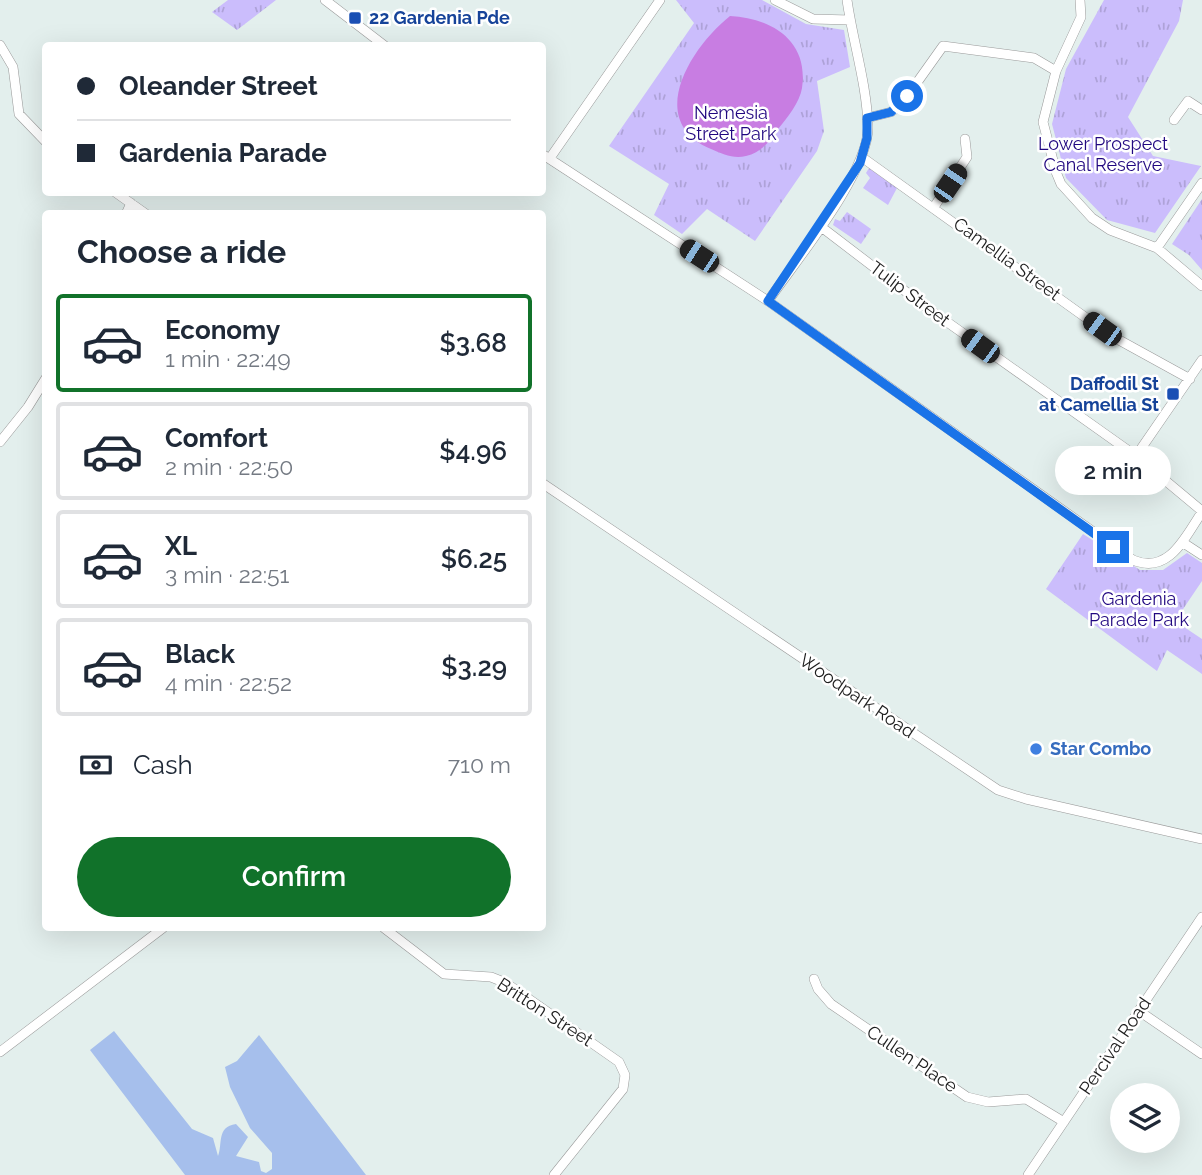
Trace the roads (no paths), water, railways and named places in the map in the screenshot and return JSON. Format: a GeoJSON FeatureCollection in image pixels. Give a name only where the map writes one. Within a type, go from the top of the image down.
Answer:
{"type":"FeatureCollection","features":[{"type":"Feature","properties":{"kind":"street"},"geometry":{"type":"LineString","coordinates":[[325,0],[379,42]]}},
{"type":"Feature","properties":{"kind":"street"},"geometry":{"type":"LineString","coordinates":[[660,0],[546,156],[768,301],[1133,561],[1148,564],[1161,562],[1172,555],[1202,512]]}},
{"type":"Feature","properties":{"kind":"street"},"geometry":{"type":"LineString","coordinates":[[775,0],[813,19],[850,20]]}},
{"type":"Feature","properties":{"kind":"street"},"geometry":{"type":"LineString","coordinates":[[768,301],[863,158],[867,118],[847,0]]}},
{"type":"Feature","properties":{"kind":"street"},"geometry":{"type":"LineString","coordinates":[[1080,0],[1081,17],[1056,71],[1043,122],[1061,184],[1092,218],[1110,230],[1157,248],[1202,286]]}},
{"type":"Feature","properties":{"kind":"street"},"geometry":{"type":"LineString","coordinates":[[0,46],[13,67],[19,114],[42,138]]}},
{"type":"Feature","properties":{"kind":"street"},"geometry":{"type":"LineString","coordinates":[[867,118],[891,112],[901,105],[943,46],[1043,62],[1056,71]]}},
{"type":"Feature","properties":{"kind":"street"},"geometry":{"type":"LineString","coordinates":[[1174,120],[1188,101],[1202,110]]}},
{"type":"Feature","properties":{"kind":"street"},"geometry":{"type":"LineString","coordinates":[[934,206],[967,157],[965,139]]}},
{"type":"Feature","properties":{"kind":"street","name":"Camellia Street"},"geometry":{"type":"LineString","coordinates":[[863,158],[934,206],[1110,335],[1189,379]]}},
{"type":"Feature","properties":{"kind":"street"},"geometry":{"type":"LineString","coordinates":[[1157,248],[1202,183]]}},
{"type":"Feature","properties":{"kind":"street"},"geometry":{"type":"LineString","coordinates":[[121,196],[141,210]]}},
{"type":"Feature","properties":{"kind":"street"},"geometry":{"type":"LineString","coordinates":[[128,210],[131,203]]}},
{"type":"Feature","properties":{"kind":"street","name":"Tulip Street"},"geometry":{"type":"LineString","coordinates":[[820,226],[926,307],[1136,456],[1202,512]]}},
{"type":"Feature","properties":{"kind":"street"},"geometry":{"type":"LineString","coordinates":[[1136,456],[1202,360]]}},
{"type":"Feature","properties":{"kind":"street"},"geometry":{"type":"LineString","coordinates":[[0,442],[29,407],[42,385]]}},
{"type":"Feature","properties":{"kind":"street","name":"Woodpark Road"},"geometry":{"type":"LineString","coordinates":[[546,485],[998,790],[1026,799],[1202,839]]}},
{"type":"Feature","properties":{"kind":"street"},"geometry":{"type":"LineString","coordinates":[[1182,542],[1202,555]]}},
{"type":"Feature","properties":{"kind":"street","name":"Percival Road"},"geometry":{"type":"LineString","coordinates":[[1028,1175],[1202,917]]}},
{"type":"Feature","properties":{"kind":"street"},"geometry":{"type":"LineString","coordinates":[[0,1052],[159,931]]}},
{"type":"Feature","properties":{"kind":"street","name":"Britton Street"},"geometry":{"type":"LineString","coordinates":[[388,931],[444,974],[491,977],[506,983],[614,1057],[626,1075],[620,1095],[554,1175]]}},
{"type":"Feature","properties":{"kind":"street","name":"Cullen Place"},"geometry":{"type":"LineString","coordinates":[[814,979],[817,989],[831,1004],[967,1097],[988,1102],[1026,1099],[1064,1122]]}},
{"type":"Feature","properties":{"kind":"street"},"geometry":{"type":"LineString","coordinates":[[1139,1011],[1202,1054]]}},
{"type":"Feature","properties":{"kind":"place","name":"22 Gardenia Pde"},"geometry":{"type":"Point","coordinates":[355,18]}},
{"type":"Feature","properties":{"kind":"place","name":"Daffodil St at Camellia St"},"geometry":{"type":"Point","coordinates":[1173,394]}},
{"type":"Feature","properties":{"kind":"place","name":"Star Combo"},"geometry":{"type":"Point","coordinates":[1036,749]}},
{"type":"Feature","properties":{"kind":"park label","name":"Nemesia Street Park"},"geometry":{"type":"Point","coordinates":[731,123]}},
{"type":"Feature","properties":{"kind":"park label","name":"Lower Prospect Canal Reserve"},"geometry":{"type":"Point","coordinates":[1103,154]}},
{"type":"Feature","properties":{"kind":"park label","name":"Gardenia Parade Park"},"geometry":{"type":"Point","coordinates":[1139,609]}}]}
